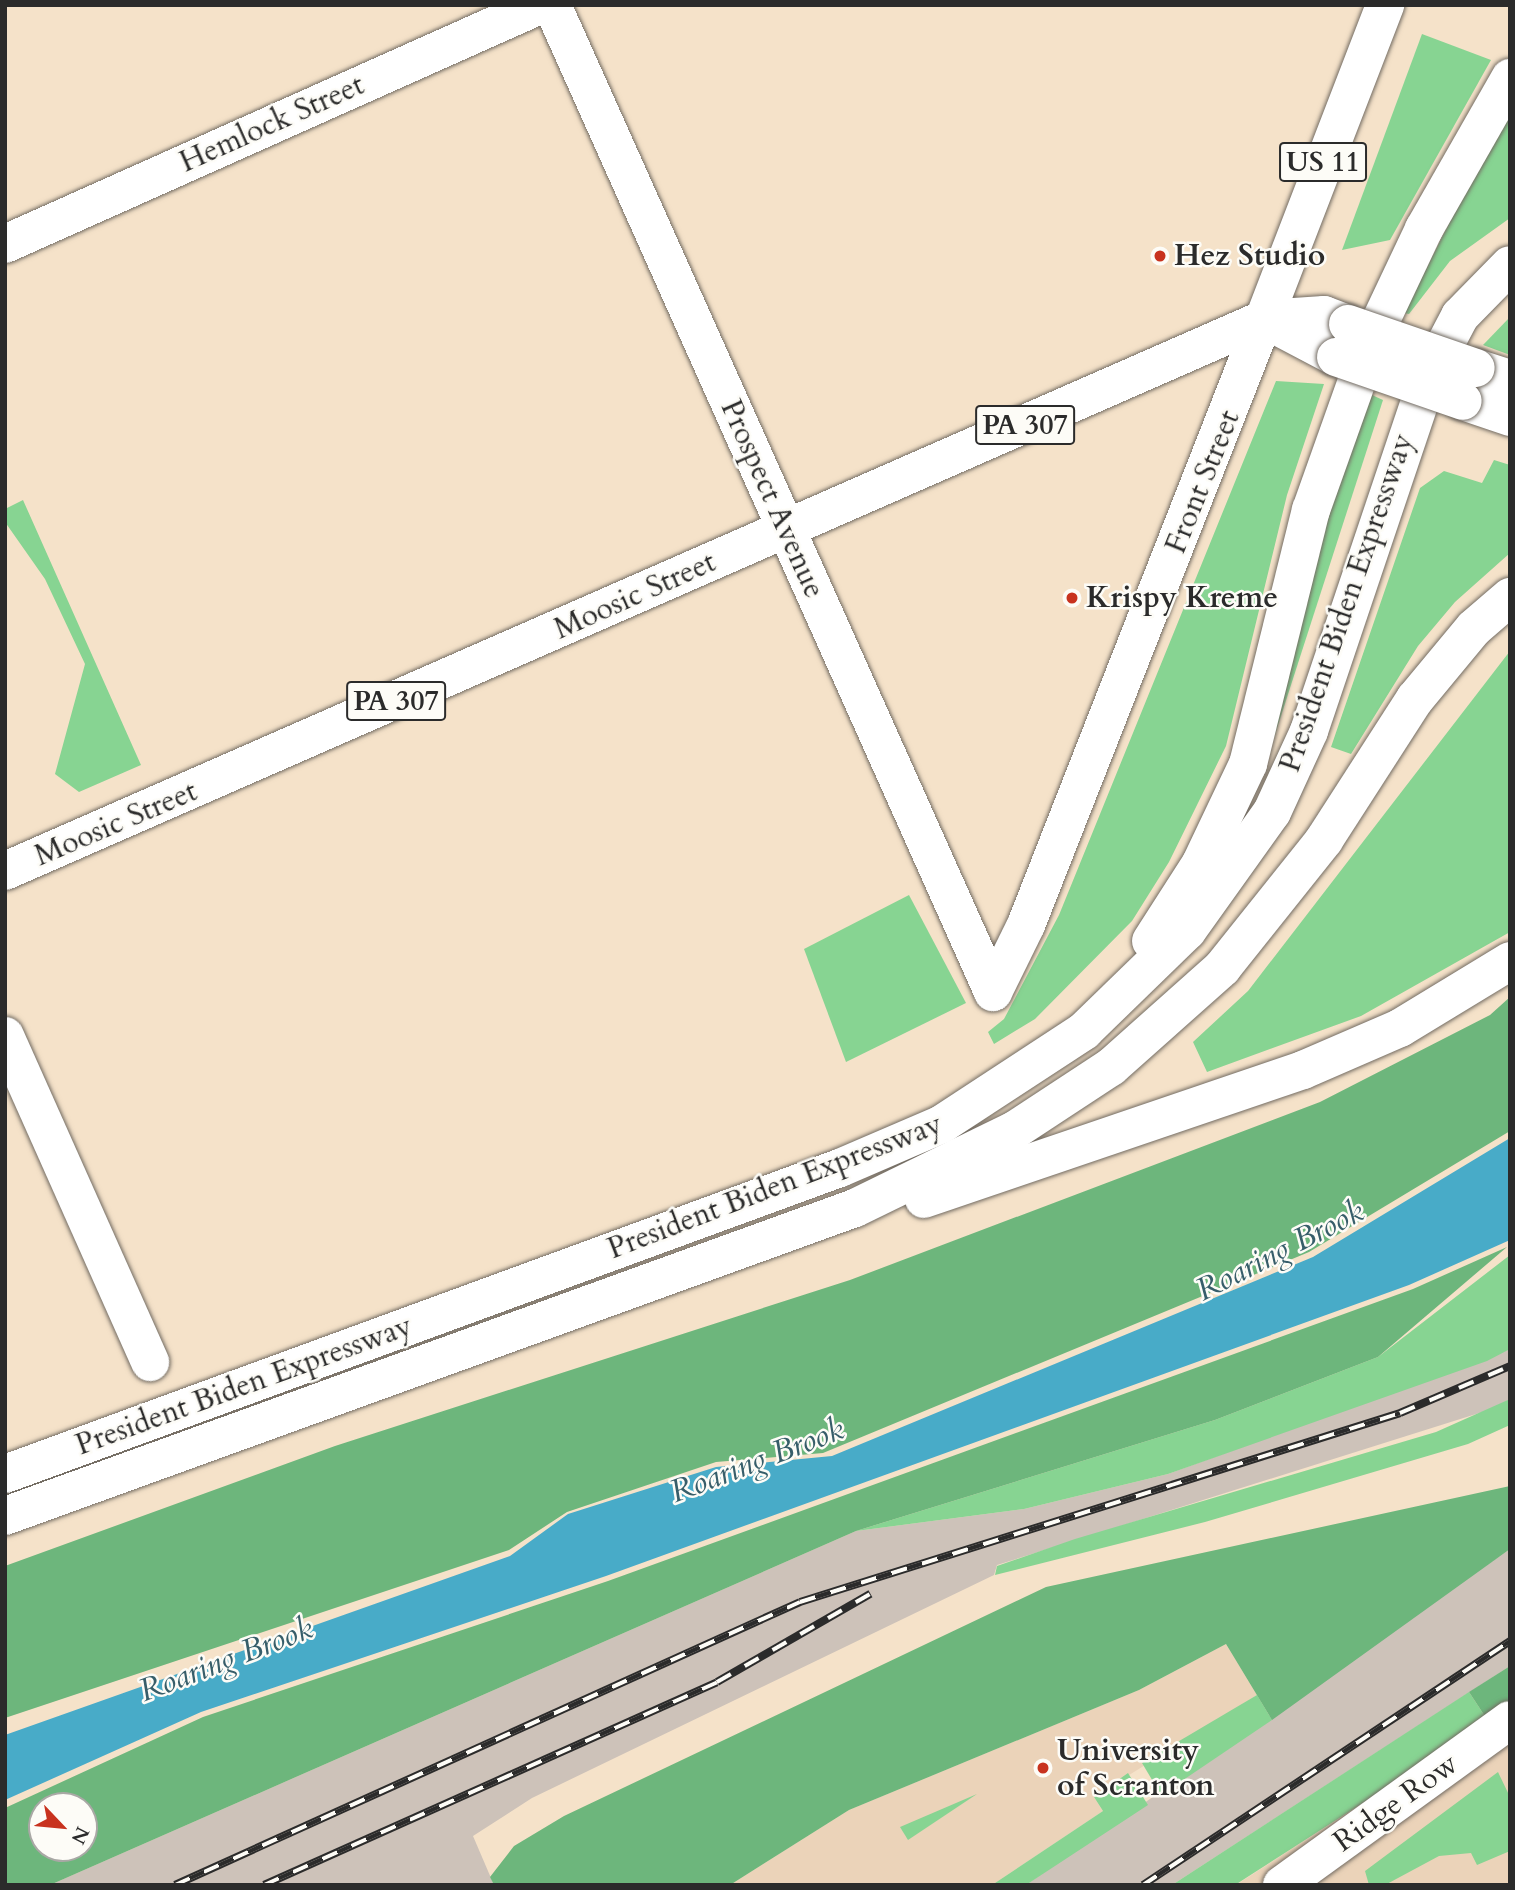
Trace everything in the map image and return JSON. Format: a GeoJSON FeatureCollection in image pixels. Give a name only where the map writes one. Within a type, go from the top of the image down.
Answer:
{"type":"FeatureCollection","features":[{"type":"Feature","properties":{"kind":"main road","name":"Hemlock Street"},"geometry":{"type":"LineString","coordinates":[[5,244],[540,5]]}},
{"type":"Feature","properties":{"kind":"main road","name":"Prospect Avenue"},"geometry":{"type":"LineString","coordinates":[[552,5],[993,992]]}},
{"type":"Feature","properties":{"kind":"main road","name":"Front Street"},"geometry":{"type":"LineString","coordinates":[[993,992],[1036,900],[1385,5]]}},
{"type":"Feature","properties":{"kind":"main road"},"geometry":{"type":"LineString","coordinates":[[1039,1064],[1153,938],[1225,817],[1248,764],[1308,522],[1352,388],[1424,229],[1510,78]]}},
{"type":"Feature","properties":{"kind":"main road","name":"President Biden Expressway"},"geometry":{"type":"LineString","coordinates":[[5,1474],[840,1168],[942,1124],[1039,1064],[1155,968],[1224,886],[1272,811],[1309,731],[1428,377],[1460,316],[1510,265]]}},
{"type":"Feature","properties":{"kind":"main road","name":"PA 307"},"geometry":{"type":"LineString","coordinates":[[1264,319],[1324,315],[1342,340],[1483,382]]}},
{"type":"Feature","properties":{"kind":"main road","name":"Moosic Street"},"geometry":{"type":"LineString","coordinates":[[5,871],[1264,319]]}},
{"type":"Feature","properties":{"kind":"main road"},"geometry":{"type":"LineString","coordinates":[[1483,382],[1510,417]]}},
{"type":"Feature","properties":{"kind":"main road","name":"President Biden Expressway"},"geometry":{"type":"LineString","coordinates":[[5,1516],[756,1244],[961,1161],[1064,1101],[1146,1038],[1257,929],[1415,699],[1474,628],[1510,597]]}},
{"type":"Feature","properties":{"kind":"main road"},"geometry":{"type":"LineString","coordinates":[[756,1244],[1010,1174],[1303,1070],[1400,1028],[1510,961]]}},
{"type":"Feature","properties":{"kind":"main road"},"geometry":{"type":"LineString","coordinates":[[5,1036],[150,1362]]}},
{"type":"Feature","properties":{"kind":"main road","name":"Ridge Row"},"geometry":{"type":"LineString","coordinates":[[1282,1885],[1510,1720]]}},
{"type":"Feature","properties":{"kind":"shaded area"},"geometry":{"type":"Polygon","coordinates":[[[1510,1349],[1510,1399],[1492,1409],[997,1565],[994,1575],[532,1798],[473,1836],[494,1885],[50,1885],[856,1531],[1024,1509],[1168,1474],[1510,1349]]]}},
{"type":"Feature","properties":{"kind":"shaded area"},"geometry":{"type":"Polygon","coordinates":[[[1510,1549],[1510,1666],[1172,1885],[1026,1885],[1510,1549]]]}},
{"type":"Feature","properties":{"kind":"shaded area","name":"University of Scranton"},"geometry":{"type":"Polygon","coordinates":[[[1226,1644],[1257,1695],[1094,1797],[1103,1811],[992,1885],[730,1885],[849,1810],[1139,1690],[1226,1644]]]}},
{"type":"Feature","properties":{"kind":"shaded area","name":"University of Scranton"},"geometry":{"type":"Polygon","coordinates":[[[1510,1705],[1510,1885],[1236,1885],[1464,1738],[1510,1705]]]}},
{"type":"Feature","properties":{"kind":"green space"},"geometry":{"type":"Polygon","coordinates":[[[1422,34],[1491,60],[1390,240],[1342,250],[1422,34]]]}},
{"type":"Feature","properties":{"kind":"green space"},"geometry":{"type":"Polygon","coordinates":[[[1503,116],[1510,120],[1510,218],[1450,261],[1409,314],[1404,313],[1503,116]]]}},
{"type":"Feature","properties":{"kind":"green space"},"geometry":{"type":"Polygon","coordinates":[[[1510,317],[1510,355],[1483,345],[1510,317]]]}},
{"type":"Feature","properties":{"kind":"green space"},"geometry":{"type":"Polygon","coordinates":[[[1276,381],[1324,384],[1287,495],[1226,746],[1169,862],[1132,921],[1035,1019],[994,1044],[988,1032],[1004,1019],[1059,915],[1276,381]]]}},
{"type":"Feature","properties":{"kind":"green space"},"geometry":{"type":"Polygon","coordinates":[[[1372,395],[1383,400],[1269,753],[1332,498],[1372,395]]]}},
{"type":"Feature","properties":{"kind":"green space"},"geometry":{"type":"Polygon","coordinates":[[[1494,460],[1510,465],[1510,553],[1455,602],[1418,646],[1351,754],[1331,747],[1420,488],[1444,471],[1482,483],[1494,460]]]}},
{"type":"Feature","properties":{"kind":"green space"},"geometry":{"type":"Polygon","coordinates":[[[23,500],[141,765],[79,792],[55,774],[85,664],[45,579],[5,522],[5,509],[23,500]]]}},
{"type":"Feature","properties":{"kind":"green space"},"geometry":{"type":"Polygon","coordinates":[[[1510,651],[1510,932],[1361,1016],[1207,1072],[1193,1042],[1248,991],[1510,651]]]}},
{"type":"Feature","properties":{"kind":"green space"},"geometry":{"type":"Polygon","coordinates":[[[909,895],[966,1003],[846,1062],[804,949],[909,895]]]}},
{"type":"Feature","properties":{"kind":"green space"},"geometry":{"type":"Polygon","coordinates":[[[1510,997],[1510,1131],[1309,1252],[823,1453],[716,1462],[567,1512],[509,1550],[5,1718],[5,1566],[335,1446],[850,1280],[1320,1102],[1490,1015],[1510,997]]]}},
{"type":"Feature","properties":{"kind":"green space"},"geometry":{"type":"Polygon","coordinates":[[[1507,1247],[1378,1357],[1215,1420],[856,1531],[50,1885],[5,1885],[5,1808],[28,1797],[28,1862],[98,1862],[98,1792],[40,1792],[203,1717],[608,1581],[1413,1289],[1507,1247]]]}},
{"type":"Feature","properties":{"kind":"green space"},"geometry":{"type":"Polygon","coordinates":[[[1510,1255],[1510,1349],[1487,1361],[1168,1474],[1024,1509],[856,1531],[1215,1420],[1378,1357],[1510,1255]]]}},
{"type":"Feature","properties":{"kind":"green space"},"geometry":{"type":"Polygon","coordinates":[[[1510,1399],[1510,1425],[1468,1444],[1205,1522],[995,1575],[997,1566],[1075,1539],[1436,1432],[1510,1399]]]}},
{"type":"Feature","properties":{"kind":"green space"},"geometry":{"type":"Polygon","coordinates":[[[1510,1486],[1510,1549],[1272,1720],[1226,1644],[1139,1690],[849,1810],[730,1885],[494,1885],[490,1877],[514,1846],[564,1816],[1046,1587],[1510,1486]]]}},
{"type":"Feature","properties":{"kind":"green space"},"geometry":{"type":"Polygon","coordinates":[[[1510,1666],[1510,1705],[1488,1721],[1469,1692],[1510,1666]]]}},
{"type":"Feature","properties":{"kind":"green space"},"geometry":{"type":"Polygon","coordinates":[[[1469,1692],[1488,1721],[1464,1738],[1235,1885],[1172,1885],[1469,1692]]]}},
{"type":"Feature","properties":{"kind":"green space"},"geometry":{"type":"Polygon","coordinates":[[[1257,1695],[1272,1720],[1161,1795],[1142,1763],[1257,1695]]]}},
{"type":"Feature","properties":{"kind":"green space"},"geometry":{"type":"Polygon","coordinates":[[[1498,1772],[1510,1797],[1510,1851],[1477,1865],[1471,1853],[1439,1856],[1385,1885],[1369,1885],[1365,1871],[1498,1772]]]}},
{"type":"Feature","properties":{"kind":"green space"},"geometry":{"type":"Polygon","coordinates":[[[1128,1773],[1148,1805],[1026,1885],[992,1885],[1103,1811],[1094,1797],[1128,1773]]]}},
{"type":"Feature","properties":{"kind":"green space"},"geometry":{"type":"Polygon","coordinates":[[[977,1794],[908,1840],[900,1827],[977,1794]]]}},
{"type":"Feature","properties":{"kind":"water","name":"Roaring Brook"},"geometry":{"type":"Polygon","coordinates":[[[1510,1138],[1510,1240],[1409,1285],[606,1576],[201,1712],[5,1800],[5,1735],[510,1556],[568,1514],[716,1467],[832,1456],[1313,1257],[1510,1138]]]}},
{"type":"Feature","properties":{"kind":"railway"},"geometry":{"type":"LineString","coordinates":[[175,1885],[800,1602],[1400,1413],[1510,1366]]}},
{"type":"Feature","properties":{"kind":"railway"},"geometry":{"type":"LineString","coordinates":[[264,1885],[717,1682],[870,1594]]}},
{"type":"Feature","properties":{"kind":"railway"},"geometry":{"type":"LineString","coordinates":[[1143,1885],[1510,1641]]}},
{"type":"Feature","properties":{"kind":"place","name":"Hez Studio"},"geometry":{"type":"Point","coordinates":[1160,256]}},
{"type":"Feature","properties":{"kind":"place","name":"Krispy Kreme"},"geometry":{"type":"Point","coordinates":[1072,598]}},
{"type":"Feature","properties":{"kind":"place","name":"University of Scranton"},"geometry":{"type":"Point","coordinates":[1043,1768]}}]}
